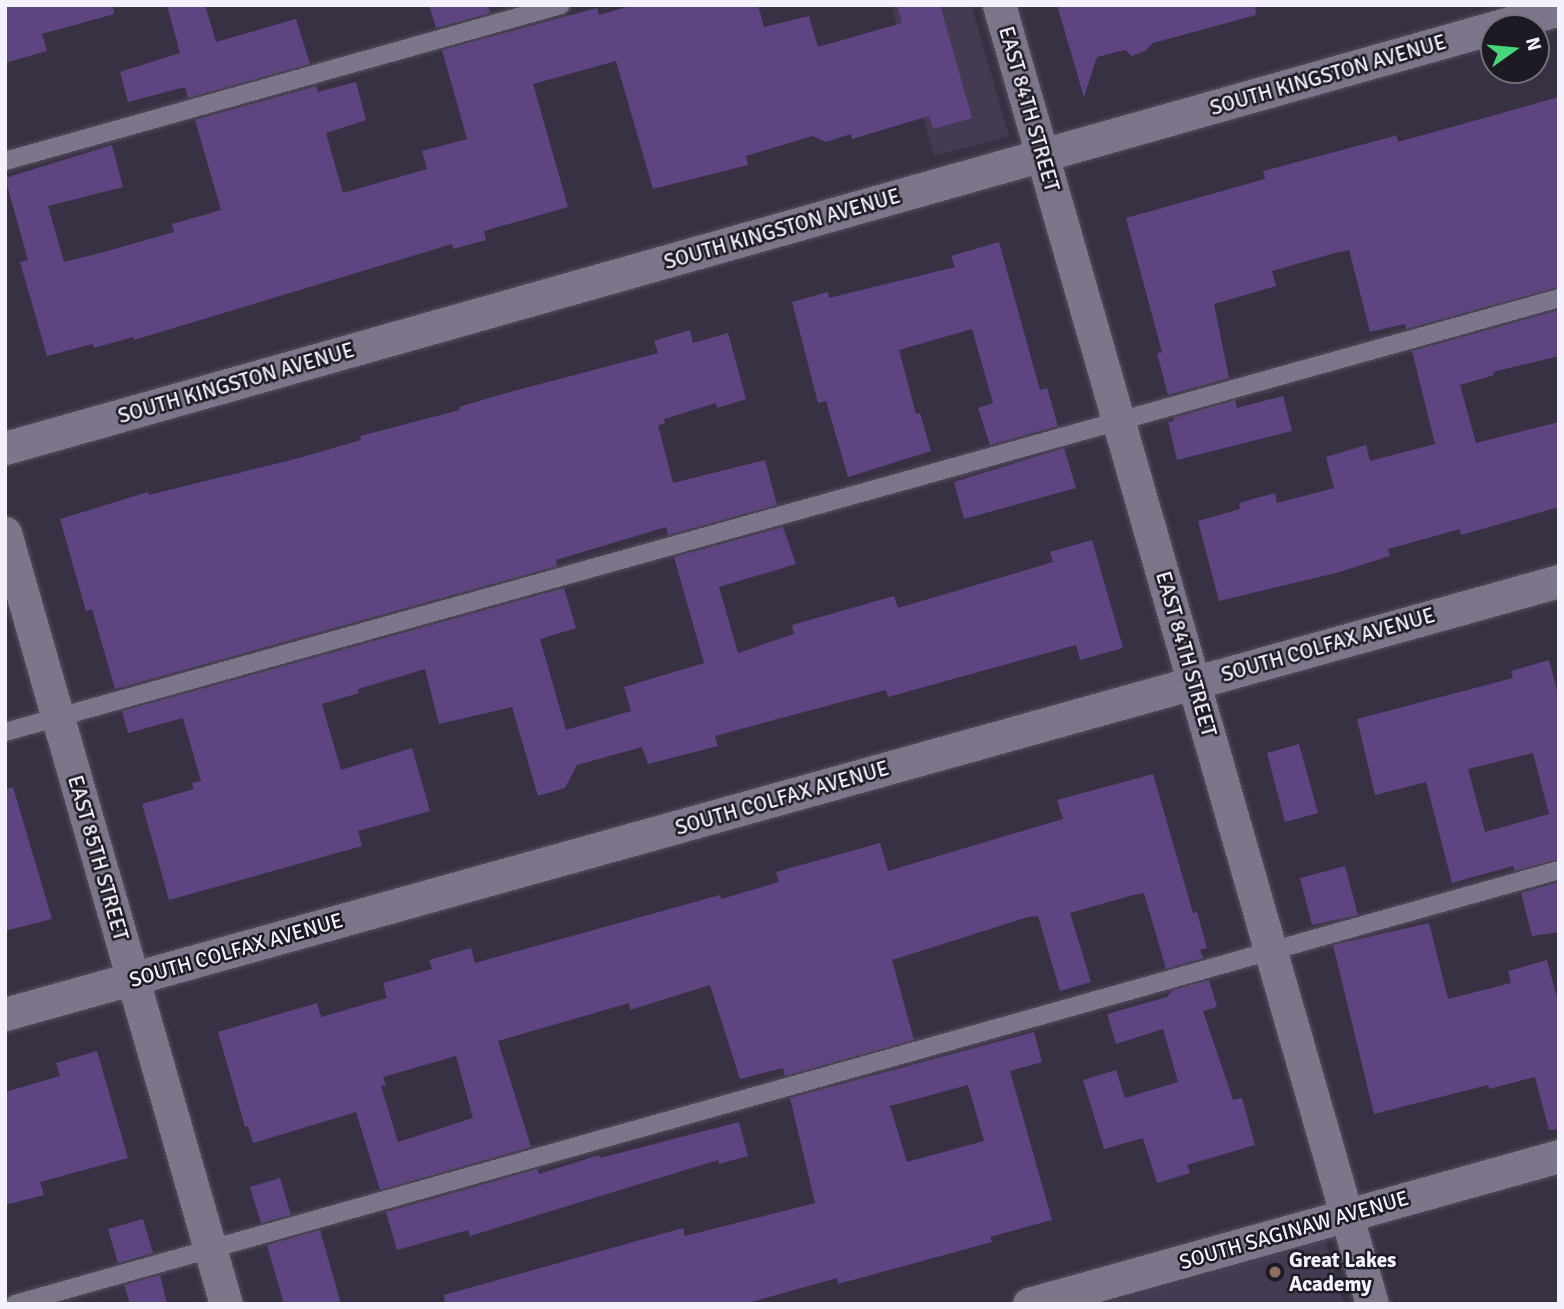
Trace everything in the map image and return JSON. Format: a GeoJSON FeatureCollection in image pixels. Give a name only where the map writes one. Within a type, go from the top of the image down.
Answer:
{"type":"FeatureCollection","features":[{"type":"Feature","properties":{"kind":"street","name":"EAST 84TH STREET"},"geometry":{"type":"LineString","coordinates":[[999,5],[1372,1304]]}},
{"type":"Feature","properties":{"kind":"street","name":"SOUTH KINGSTON AVENUE"},"geometry":{"type":"LineString","coordinates":[[5,448],[1559,9]]}},
{"type":"Feature","properties":{"kind":"street","name":"EAST 85TH STREET"},"geometry":{"type":"LineString","coordinates":[[5,533],[226,1304]]}},
{"type":"Feature","properties":{"kind":"street","name":"SOUTH COLFAX AVENUE"},"geometry":{"type":"LineString","coordinates":[[5,1014],[1559,581]]}},
{"type":"Feature","properties":{"kind":"street","name":"SOUTH SAGINAW AVENUE"},"geometry":{"type":"LineString","coordinates":[[1029,1304],[1559,1156]]}},
{"type":"Feature","properties":{"kind":"lane"},"geometry":{"type":"LineString","coordinates":[[5,161],[561,5]]}},
{"type":"Feature","properties":{"kind":"lane"},"geometry":{"type":"LineString","coordinates":[[5,732],[1559,298]]}},
{"type":"Feature","properties":{"kind":"lane"},"geometry":{"type":"LineString","coordinates":[[15,1304],[1559,870]]}},
{"type":"Feature","properties":{"kind":"shaded area"},"geometry":{"type":"Polygon","coordinates":[[[891,5],[971,5],[1009,136],[934,156],[891,5]]]}},
{"type":"Feature","properties":{"kind":"shaded area","name":"Great Lakes Academy"},"geometry":{"type":"Polygon","coordinates":[[[1325,1241],[1344,1304],[1104,1304],[1325,1241]]]}},
{"type":"Feature","properties":{"kind":"building"},"geometry":{"type":"Polygon","coordinates":[[[5,5],[113,5],[114,14],[42,34],[47,51],[5,63],[5,5]]]}},
{"type":"Feature","properties":{"kind":"building"},"geometry":{"type":"Polygon","coordinates":[[[167,5],[205,5],[216,42],[296,19],[310,64],[188,98],[185,87],[128,102],[120,72],[180,53],[167,5]]]}},
{"type":"Feature","properties":{"kind":"building"},"geometry":{"type":"Polygon","coordinates":[[[429,5],[488,5],[490,13],[436,28],[429,5]]]}},
{"type":"Feature","properties":{"kind":"building"},"geometry":{"type":"Polygon","coordinates":[[[634,5],[758,5],[764,27],[809,16],[818,47],[902,23],[897,5],[940,5],[972,118],[933,129],[929,116],[852,139],[851,134],[826,142],[812,136],[746,156],[748,165],[653,189],[616,61],[533,84],[568,207],[484,231],[486,240],[453,249],[452,244],[134,340],[133,337],[94,348],[93,344],[47,356],[20,262],[28,260],[5,178],[112,145],[123,187],[48,206],[64,262],[104,252],[174,232],[172,224],[221,210],[195,120],[316,86],[318,92],[356,82],[366,120],[326,133],[343,193],[427,169],[422,151],[467,139],[442,50],[597,8],[599,15],[634,5]]]}},
{"type":"Feature","properties":{"kind":"building"},"geometry":{"type":"Polygon","coordinates":[[[1057,5],[1255,5],[1256,15],[1153,43],[1145,51],[1132,56],[1125,50],[1097,57],[1084,97],[1057,5]]]}},
{"type":"Feature","properties":{"kind":"building"},"geometry":{"type":"Polygon","coordinates":[[[1559,97],[1559,287],[1406,329],[1405,324],[1370,332],[1349,250],[1335,253],[1272,271],[1276,286],[1214,304],[1229,378],[1168,395],[1157,353],[1162,352],[1126,218],[1265,179],[1263,171],[1396,135],[1398,142],[1559,97]]]}},
{"type":"Feature","properties":{"kind":"building"},"geometry":{"type":"Polygon","coordinates":[[[999,242],[1040,390],[1047,388],[1058,426],[990,445],[978,408],[993,403],[972,329],[899,350],[916,414],[920,413],[931,451],[848,477],[826,401],[818,403],[792,302],[828,292],[829,298],[955,267],[951,256],[999,242]]]}},
{"type":"Feature","properties":{"kind":"building"},"geometry":{"type":"Polygon","coordinates":[[[1559,310],[1559,356],[1493,372],[1494,375],[1460,385],[1476,443],[1559,422],[1559,507],[1461,535],[1460,529],[1388,549],[1390,556],[1336,573],[1219,601],[1198,521],[1240,509],[1239,503],[1275,493],[1277,503],[1334,488],[1326,457],[1366,445],[1370,461],[1435,444],[1412,351],[1559,310]]]}},
{"type":"Feature","properties":{"kind":"building"},"geometry":{"type":"Polygon","coordinates":[[[690,330],[693,343],[728,333],[746,399],[717,408],[716,403],[664,419],[665,423],[658,425],[673,483],[765,460],[777,505],[668,535],[666,527],[556,560],[557,566],[115,689],[92,609],[86,611],[60,519],[148,492],[149,495],[299,458],[361,440],[360,436],[460,410],[459,407],[499,395],[658,353],[654,341],[690,330]]]}},
{"type":"Feature","properties":{"kind":"building"},"geometry":{"type":"Polygon","coordinates":[[[1283,396],[1292,431],[1177,460],[1168,422],[1174,421],[1173,418],[1235,400],[1237,408],[1283,396]]]}},
{"type":"Feature","properties":{"kind":"building"},"geometry":{"type":"Polygon","coordinates":[[[1064,448],[1076,488],[964,519],[954,482],[1064,448]]]}},
{"type":"Feature","properties":{"kind":"building"},"geometry":{"type":"Polygon","coordinates":[[[783,527],[796,564],[719,587],[738,653],[794,634],[792,625],[894,596],[898,608],[1053,562],[1050,552],[1092,540],[1123,648],[1080,660],[1076,645],[888,697],[886,690],[715,736],[718,746],[648,764],[642,747],[577,765],[565,788],[538,796],[512,707],[439,724],[425,669],[358,689],[359,693],[322,704],[341,770],[412,748],[430,811],[358,831],[362,846],[169,900],[142,804],[194,789],[192,783],[201,781],[183,718],[128,733],[122,711],[564,588],[576,628],[540,639],[566,730],[631,711],[624,687],[704,663],[674,557],[783,527]]]}},
{"type":"Feature","properties":{"kind":"building"},"geometry":{"type":"Polygon","coordinates":[[[1549,660],[1559,698],[1559,859],[1515,871],[1513,866],[1452,883],[1426,782],[1375,795],[1357,719],[1513,678],[1511,671],[1549,660]],[[1533,753],[1468,769],[1485,832],[1549,814],[1533,753]]]}},
{"type":"Feature","properties":{"kind":"building"},"geometry":{"type":"Polygon","coordinates":[[[1299,744],[1318,813],[1285,822],[1267,753],[1299,744]]]}},
{"type":"Feature","properties":{"kind":"building"},"geometry":{"type":"Polygon","coordinates":[[[1153,774],[1193,913],[1197,912],[1207,948],[1200,950],[1203,958],[1166,969],[1144,893],[1133,895],[1070,913],[1091,982],[1060,991],[1038,916],[1028,917],[892,960],[914,1040],[785,1076],[783,1068],[740,1079],[710,985],[630,1010],[629,1003],[498,1041],[531,1147],[380,1190],[356,1112],[253,1143],[248,1126],[245,1127],[218,1032],[317,1003],[321,1017],[387,998],[383,983],[432,969],[429,960],[471,948],[475,963],[720,895],[721,899],[779,882],[776,872],[880,843],[888,871],[1063,819],[1057,800],[1153,774]],[[456,1056],[383,1077],[386,1085],[381,1086],[398,1142],[473,1118],[456,1056]]]}},
{"type":"Feature","properties":{"kind":"building"},"geometry":{"type":"Polygon","coordinates":[[[13,787],[52,919],[5,931],[5,789],[13,787]]]}},
{"type":"Feature","properties":{"kind":"building"},"geometry":{"type":"Polygon","coordinates":[[[1345,866],[1358,915],[1312,925],[1300,878],[1345,866]]]}},
{"type":"Feature","properties":{"kind":"building"},"geometry":{"type":"Polygon","coordinates":[[[1559,882],[1559,932],[1532,936],[1521,893],[1559,882]]]}},
{"type":"Feature","properties":{"kind":"building"},"geometry":{"type":"Polygon","coordinates":[[[1429,923],[1448,999],[1511,983],[1508,971],[1547,960],[1559,1005],[1559,1129],[1549,1130],[1535,1077],[1489,1089],[1488,1085],[1374,1114],[1333,945],[1429,923]]]}},
{"type":"Feature","properties":{"kind":"building"},"geometry":{"type":"Polygon","coordinates":[[[1209,980],[1217,1007],[1203,1011],[1233,1100],[1242,1098],[1255,1145],[1187,1165],[1190,1173],[1157,1183],[1143,1138],[1104,1149],[1083,1080],[1116,1070],[1125,1098],[1178,1082],[1163,1029],[1116,1044],[1107,1014],[1167,997],[1173,990],[1209,980]]]}},
{"type":"Feature","properties":{"kind":"building"},"geometry":{"type":"Polygon","coordinates":[[[1034,1032],[1042,1062],[1010,1071],[1052,1220],[990,1237],[992,1242],[838,1284],[837,1278],[744,1304],[445,1304],[444,1295],[683,1228],[685,1236],[815,1203],[790,1098],[1034,1032]],[[968,1085],[890,1106],[907,1162],[984,1141],[968,1085]]]}},
{"type":"Feature","properties":{"kind":"building"},"geometry":{"type":"Polygon","coordinates":[[[97,1051],[128,1158],[40,1182],[44,1195],[5,1205],[5,1092],[60,1076],[56,1063],[97,1051]]]}},
{"type":"Feature","properties":{"kind":"building"},"geometry":{"type":"Polygon","coordinates":[[[739,1122],[748,1156],[719,1164],[718,1160],[470,1236],[468,1230],[397,1250],[386,1212],[537,1169],[539,1174],[599,1155],[600,1158],[739,1122]]]}},
{"type":"Feature","properties":{"kind":"building"},"geometry":{"type":"Polygon","coordinates":[[[280,1178],[291,1215],[261,1223],[250,1187],[280,1178]]]}},
{"type":"Feature","properties":{"kind":"building"},"geometry":{"type":"Polygon","coordinates":[[[143,1219],[153,1253],[118,1263],[108,1229],[143,1219]]]}},
{"type":"Feature","properties":{"kind":"building"},"geometry":{"type":"Polygon","coordinates":[[[320,1230],[341,1304],[284,1304],[267,1245],[320,1230]]]}},
{"type":"Feature","properties":{"kind":"building"},"geometry":{"type":"Polygon","coordinates":[[[160,1275],[167,1304],[130,1304],[124,1285],[160,1275]]]}},
{"type":"Feature","properties":{"kind":"place","name":"Great Lakes Academy"},"geometry":{"type":"Point","coordinates":[1275,1272]}}]}
